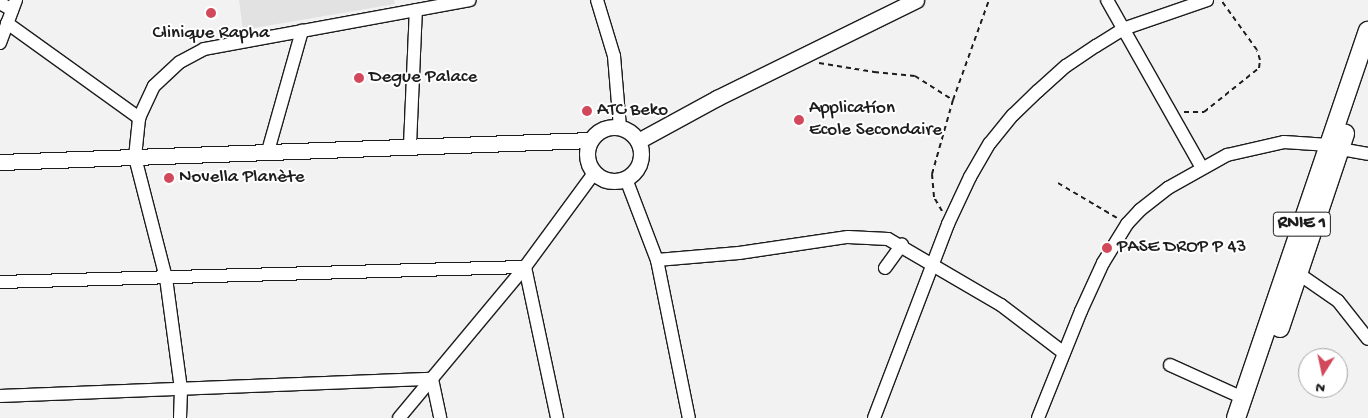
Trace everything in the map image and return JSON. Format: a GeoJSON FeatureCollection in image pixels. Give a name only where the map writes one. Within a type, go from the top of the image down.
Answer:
{"type":"FeatureCollection","features":[{"type":"Feature","properties":{"kind":"highway","name":"RNIE 1"},"geometry":{"type":"LineString","coordinates":[[1248,418],[1299,274],[1368,31]]}},
{"type":"Feature","properties":{"kind":"highway","name":"RNIE 1"},"geometry":{"type":"LineString","coordinates":[[1236,418],[1335,147],[1368,67]]}},
{"type":"Feature","properties":{"kind":"main road"},"geometry":{"type":"LineString","coordinates":[[638,141],[916,0]]}},
{"type":"Feature","properties":{"kind":"main road"},"geometry":{"type":"LineString","coordinates":[[0,162],[591,140],[604,130],[620,128],[633,135],[638,141],[641,158],[634,174],[620,181],[606,180],[594,173],[587,157],[591,140]]}},
{"type":"Feature","properties":{"kind":"street"},"geometry":{"type":"LineString","coordinates":[[180,418],[181,389],[166,278],[135,157],[139,118],[154,86],[180,62],[204,50],[470,0]]}},
{"type":"Feature","properties":{"kind":"street"},"geometry":{"type":"LineString","coordinates":[[597,0],[614,56],[620,128]]}},
{"type":"Feature","properties":{"kind":"street"},"geometry":{"type":"LineString","coordinates":[[1107,0],[1170,108],[1202,168]]}},
{"type":"Feature","properties":{"kind":"street"},"geometry":{"type":"LineString","coordinates":[[874,418],[934,265],[948,224],[970,177],[990,143],[1013,115],[1066,66],[1124,29],[1207,0]]}},
{"type":"Feature","properties":{"kind":"street"},"geometry":{"type":"LineString","coordinates":[[0,3],[14,5],[0,43]]}},
{"type":"Feature","properties":{"kind":"street"},"geometry":{"type":"LineString","coordinates":[[410,146],[416,10]]}},
{"type":"Feature","properties":{"kind":"street"},"geometry":{"type":"LineString","coordinates":[[7,23],[139,118]]}},
{"type":"Feature","properties":{"kind":"street"},"geometry":{"type":"LineString","coordinates":[[268,151],[302,31]]}},
{"type":"Feature","properties":{"kind":"street"},"geometry":{"type":"LineString","coordinates":[[1038,418],[1080,311],[1103,263],[1127,224],[1168,188],[1228,155],[1284,142],[1335,147],[1368,154]]}},
{"type":"Feature","properties":{"kind":"street"},"geometry":{"type":"LineString","coordinates":[[399,418],[525,267],[594,173]]}},
{"type":"Feature","properties":{"kind":"street"},"geometry":{"type":"LineString","coordinates":[[626,178],[657,260],[689,418]]}},
{"type":"Feature","properties":{"kind":"street"},"geometry":{"type":"LineString","coordinates":[[657,260],[739,253],[848,238],[888,239],[1001,305],[1064,353]]}},
{"type":"Feature","properties":{"kind":"street"},"geometry":{"type":"LineString","coordinates":[[885,268],[902,246]]}},
{"type":"Feature","properties":{"kind":"street"},"geometry":{"type":"LineString","coordinates":[[0,282],[525,267]]}},
{"type":"Feature","properties":{"kind":"street"},"geometry":{"type":"LineString","coordinates":[[525,267],[557,418]]}},
{"type":"Feature","properties":{"kind":"street"},"geometry":{"type":"LineString","coordinates":[[1299,274],[1338,301],[1368,339]]}},
{"type":"Feature","properties":{"kind":"street"},"geometry":{"type":"LineString","coordinates":[[1170,365],[1243,398]]}},
{"type":"Feature","properties":{"kind":"street"},"geometry":{"type":"LineString","coordinates":[[0,396],[432,378]]}},
{"type":"Feature","properties":{"kind":"street"},"geometry":{"type":"LineString","coordinates":[[432,378],[440,418]]}},
{"type":"Feature","properties":{"kind":"path"},"geometry":{"type":"LineString","coordinates":[[948,224],[934,197],[932,174],[953,100],[989,0]]}},
{"type":"Feature","properties":{"kind":"path"},"geometry":{"type":"LineString","coordinates":[[1170,108],[1190,114],[1204,112],[1259,68],[1260,60],[1257,50],[1221,0]]}},
{"type":"Feature","properties":{"kind":"path"},"geometry":{"type":"LineString","coordinates":[[797,59],[874,72],[915,76],[953,100]]}},
{"type":"Feature","properties":{"kind":"path"},"geometry":{"type":"LineString","coordinates":[[1058,183],[1127,224]]}},
{"type":"Feature","properties":{"kind":"shaded area"},"geometry":{"type":"Polygon","coordinates":[[[239,0],[394,0],[395,4],[243,30],[239,0]]]}},
{"type":"Feature","properties":{"kind":"place","name":"Clinique Rapha"},"geometry":{"type":"Point","coordinates":[211,13]}},
{"type":"Feature","properties":{"kind":"place","name":"Degue Palace"},"geometry":{"type":"Point","coordinates":[359,78]}},
{"type":"Feature","properties":{"kind":"place","name":"ATC Beko"},"geometry":{"type":"Point","coordinates":[587,111]}},
{"type":"Feature","properties":{"kind":"place","name":"Applicatíon Ecole Secondaire"},"geometry":{"type":"Point","coordinates":[799,120]}},
{"type":"Feature","properties":{"kind":"place","name":"Novella Planète"},"geometry":{"type":"Point","coordinates":[169,178]}},
{"type":"Feature","properties":{"kind":"place","name":"PASE DROP P 43"},"geometry":{"type":"Point","coordinates":[1107,248]}}]}
